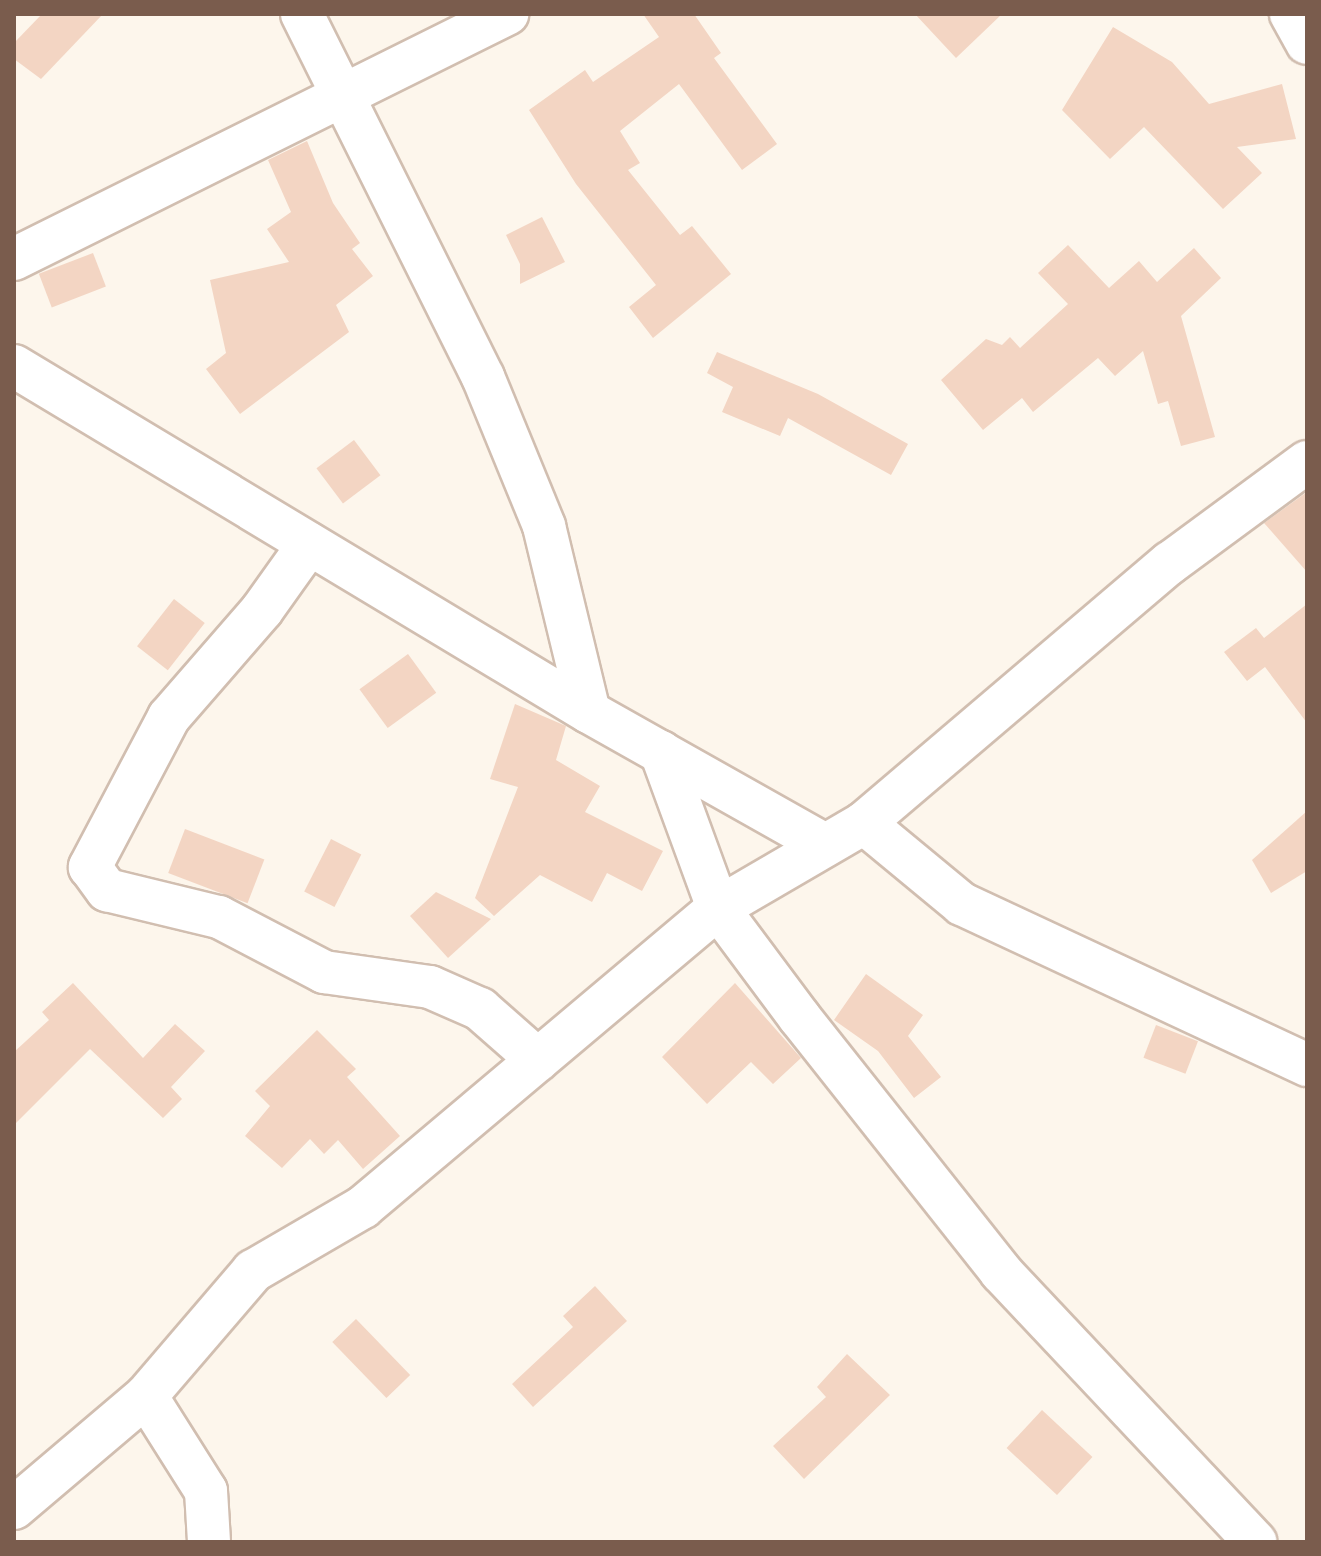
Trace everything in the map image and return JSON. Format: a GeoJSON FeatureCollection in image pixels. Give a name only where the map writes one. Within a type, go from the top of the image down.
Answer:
{"type":"FeatureCollection","features":[{"type":"Feature","properties":{"kind":"street"},"geometry":{"type":"LineString","coordinates":[[302,14],[483,377],[539,513],[589,712]]}},
{"type":"Feature","properties":{"kind":"street"},"geometry":{"type":"LineString","coordinates":[[14,259],[507,14]]}},
{"type":"Feature","properties":{"kind":"street"},"geometry":{"type":"LineString","coordinates":[[1291,14],[1307,43]]}},
{"type":"Feature","properties":{"kind":"street"},"geometry":{"type":"LineString","coordinates":[[14,366],[589,712],[825,845]]}},
{"type":"Feature","properties":{"kind":"street"},"geometry":{"type":"LineString","coordinates":[[14,1508],[146,1396],[253,1271],[363,1207],[718,908],[864,823],[1170,563],[1307,462]]}},
{"type":"Feature","properties":{"kind":"street"},"geometry":{"type":"LineString","coordinates":[[309,544],[262,610],[169,717],[90,867],[107,890],[219,917],[324,972],[430,987],[480,1009],[538,1060]]}},
{"type":"Feature","properties":{"kind":"street"},"geometry":{"type":"LineString","coordinates":[[661,752],[718,908],[1001,1272],[1255,1542]]}},
{"type":"Feature","properties":{"kind":"street"},"geometry":{"type":"LineString","coordinates":[[864,823],[962,904],[1307,1065]]}},
{"type":"Feature","properties":{"kind":"street"},"geometry":{"type":"LineString","coordinates":[[146,1396],[206,1491],[209,1542]]}},
{"type":"Feature","properties":{"kind":"building"},"geometry":{"type":"Polygon","coordinates":[[[42,14],[103,14],[41,79],[14,59],[14,43],[42,14]]]}},
{"type":"Feature","properties":{"kind":"building"},"geometry":{"type":"Polygon","coordinates":[[[643,14],[694,14],[721,53],[714,58],[777,144],[742,170],[679,84],[620,131],[640,163],[628,170],[680,235],[692,226],[731,274],[653,338],[629,307],[656,285],[576,184],[529,110],[585,70],[593,82],[659,37],[643,14]]]}},
{"type":"Feature","properties":{"kind":"building"},"geometry":{"type":"Polygon","coordinates":[[[915,14],[1002,14],[956,58],[915,14]]]}},
{"type":"Feature","properties":{"kind":"building"},"geometry":{"type":"Polygon","coordinates":[[[1113,27],[1172,62],[1209,104],[1282,84],[1296,139],[1237,147],[1262,173],[1223,209],[1144,127],[1110,159],[1062,110],[1113,27]]]}},
{"type":"Feature","properties":{"kind":"building"},"geometry":{"type":"Polygon","coordinates":[[[307,141],[333,203],[360,243],[352,249],[373,276],[336,305],[349,332],[240,414],[206,369],[226,353],[210,280],[289,262],[267,229],[291,212],[268,160],[307,141]]]}},
{"type":"Feature","properties":{"kind":"building"},"geometry":{"type":"Polygon","coordinates":[[[542,217],[565,262],[520,284],[520,264],[506,235],[542,217]]]}},
{"type":"Feature","properties":{"kind":"building"},"geometry":{"type":"Polygon","coordinates":[[[1068,245],[1109,288],[1139,261],[1157,282],[1194,248],[1221,278],[1181,316],[1215,437],[1181,446],[1168,401],[1158,404],[1143,351],[1115,376],[1098,358],[1033,412],[1022,398],[983,430],[941,380],[986,339],[1002,345],[1010,337],[1020,348],[1068,304],[1038,273],[1068,245]]]}},
{"type":"Feature","properties":{"kind":"building"},"geometry":{"type":"Polygon","coordinates":[[[93,253],[106,287],[52,307],[39,274],[93,253]]]}},
{"type":"Feature","properties":{"kind":"building"},"geometry":{"type":"Polygon","coordinates":[[[717,352],[818,394],[908,444],[891,475],[788,418],[780,436],[722,412],[733,387],[707,373],[717,352]]]}},
{"type":"Feature","properties":{"kind":"building"},"geometry":{"type":"Polygon","coordinates":[[[354,440],[380,475],[343,503],[316,468],[354,440]]]}},
{"type":"Feature","properties":{"kind":"building"},"geometry":{"type":"Polygon","coordinates":[[[1307,492],[1307,572],[1264,523],[1307,492]]]}},
{"type":"Feature","properties":{"kind":"building"},"geometry":{"type":"Polygon","coordinates":[[[174,599],[205,623],[168,670],[137,646],[174,599]]]}},
{"type":"Feature","properties":{"kind":"building"},"geometry":{"type":"Polygon","coordinates":[[[1307,604],[1307,723],[1265,667],[1247,681],[1224,652],[1256,628],[1264,638],[1307,604]]]}},
{"type":"Feature","properties":{"kind":"building"},"geometry":{"type":"Polygon","coordinates":[[[408,654],[436,693],[388,728],[359,689],[408,654]]]}},
{"type":"Feature","properties":{"kind":"building"},"geometry":{"type":"Polygon","coordinates":[[[515,704],[566,726],[556,760],[600,786],[585,812],[663,851],[642,891],[607,873],[592,902],[540,875],[494,916],[475,898],[518,787],[490,779],[515,704]]]}},
{"type":"Feature","properties":{"kind":"building"},"geometry":{"type":"Polygon","coordinates":[[[1307,811],[1307,871],[1271,893],[1252,860],[1307,811]]]}},
{"type":"Feature","properties":{"kind":"building"},"geometry":{"type":"Polygon","coordinates":[[[185,829],[264,859],[248,903],[168,873],[185,829]]]}},
{"type":"Feature","properties":{"kind":"building"},"geometry":{"type":"Polygon","coordinates":[[[331,839],[361,854],[335,907],[304,892],[331,839]]]}},
{"type":"Feature","properties":{"kind":"building"},"geometry":{"type":"Polygon","coordinates":[[[436,892],[491,919],[448,958],[410,916],[436,892]]]}},
{"type":"Feature","properties":{"kind":"building"},"geometry":{"type":"Polygon","coordinates":[[[866,974],[923,1015],[908,1036],[941,1077],[914,1098],[878,1051],[834,1020],[866,974]]]}},
{"type":"Feature","properties":{"kind":"building"},"geometry":{"type":"Polygon","coordinates":[[[73,983],[143,1058],[175,1024],[205,1051],[171,1087],[182,1099],[163,1118],[90,1049],[14,1125],[14,1052],[49,1020],[42,1012],[73,983]]]}},
{"type":"Feature","properties":{"kind":"building"},"geometry":{"type":"Polygon","coordinates":[[[735,983],[801,1058],[773,1084],[751,1062],[707,1104],[662,1057],[735,983]]]}},
{"type":"Feature","properties":{"kind":"building"},"geometry":{"type":"Polygon","coordinates":[[[1156,1025],[1198,1041],[1185,1074],[1143,1058],[1156,1025]]]}},
{"type":"Feature","properties":{"kind":"building"},"geometry":{"type":"Polygon","coordinates":[[[317,1030],[356,1069],[347,1077],[400,1136],[363,1169],[338,1140],[324,1154],[310,1139],[282,1168],[245,1136],[270,1106],[255,1091],[317,1030]]]}},
{"type":"Feature","properties":{"kind":"building"},"geometry":{"type":"Polygon","coordinates":[[[595,1286],[627,1321],[533,1407],[512,1384],[573,1327],[563,1316],[595,1286]]]}},
{"type":"Feature","properties":{"kind":"building"},"geometry":{"type":"Polygon","coordinates":[[[356,1319],[410,1375],[386,1398],[332,1342],[356,1319]]]}},
{"type":"Feature","properties":{"kind":"building"},"geometry":{"type":"Polygon","coordinates":[[[847,1354],[890,1395],[804,1479],[773,1446],[826,1397],[817,1387],[847,1354]]]}},
{"type":"Feature","properties":{"kind":"building"},"geometry":{"type":"Polygon","coordinates":[[[1042,1410],[1092,1457],[1057,1495],[1007,1448],[1042,1410]]]}}]}
